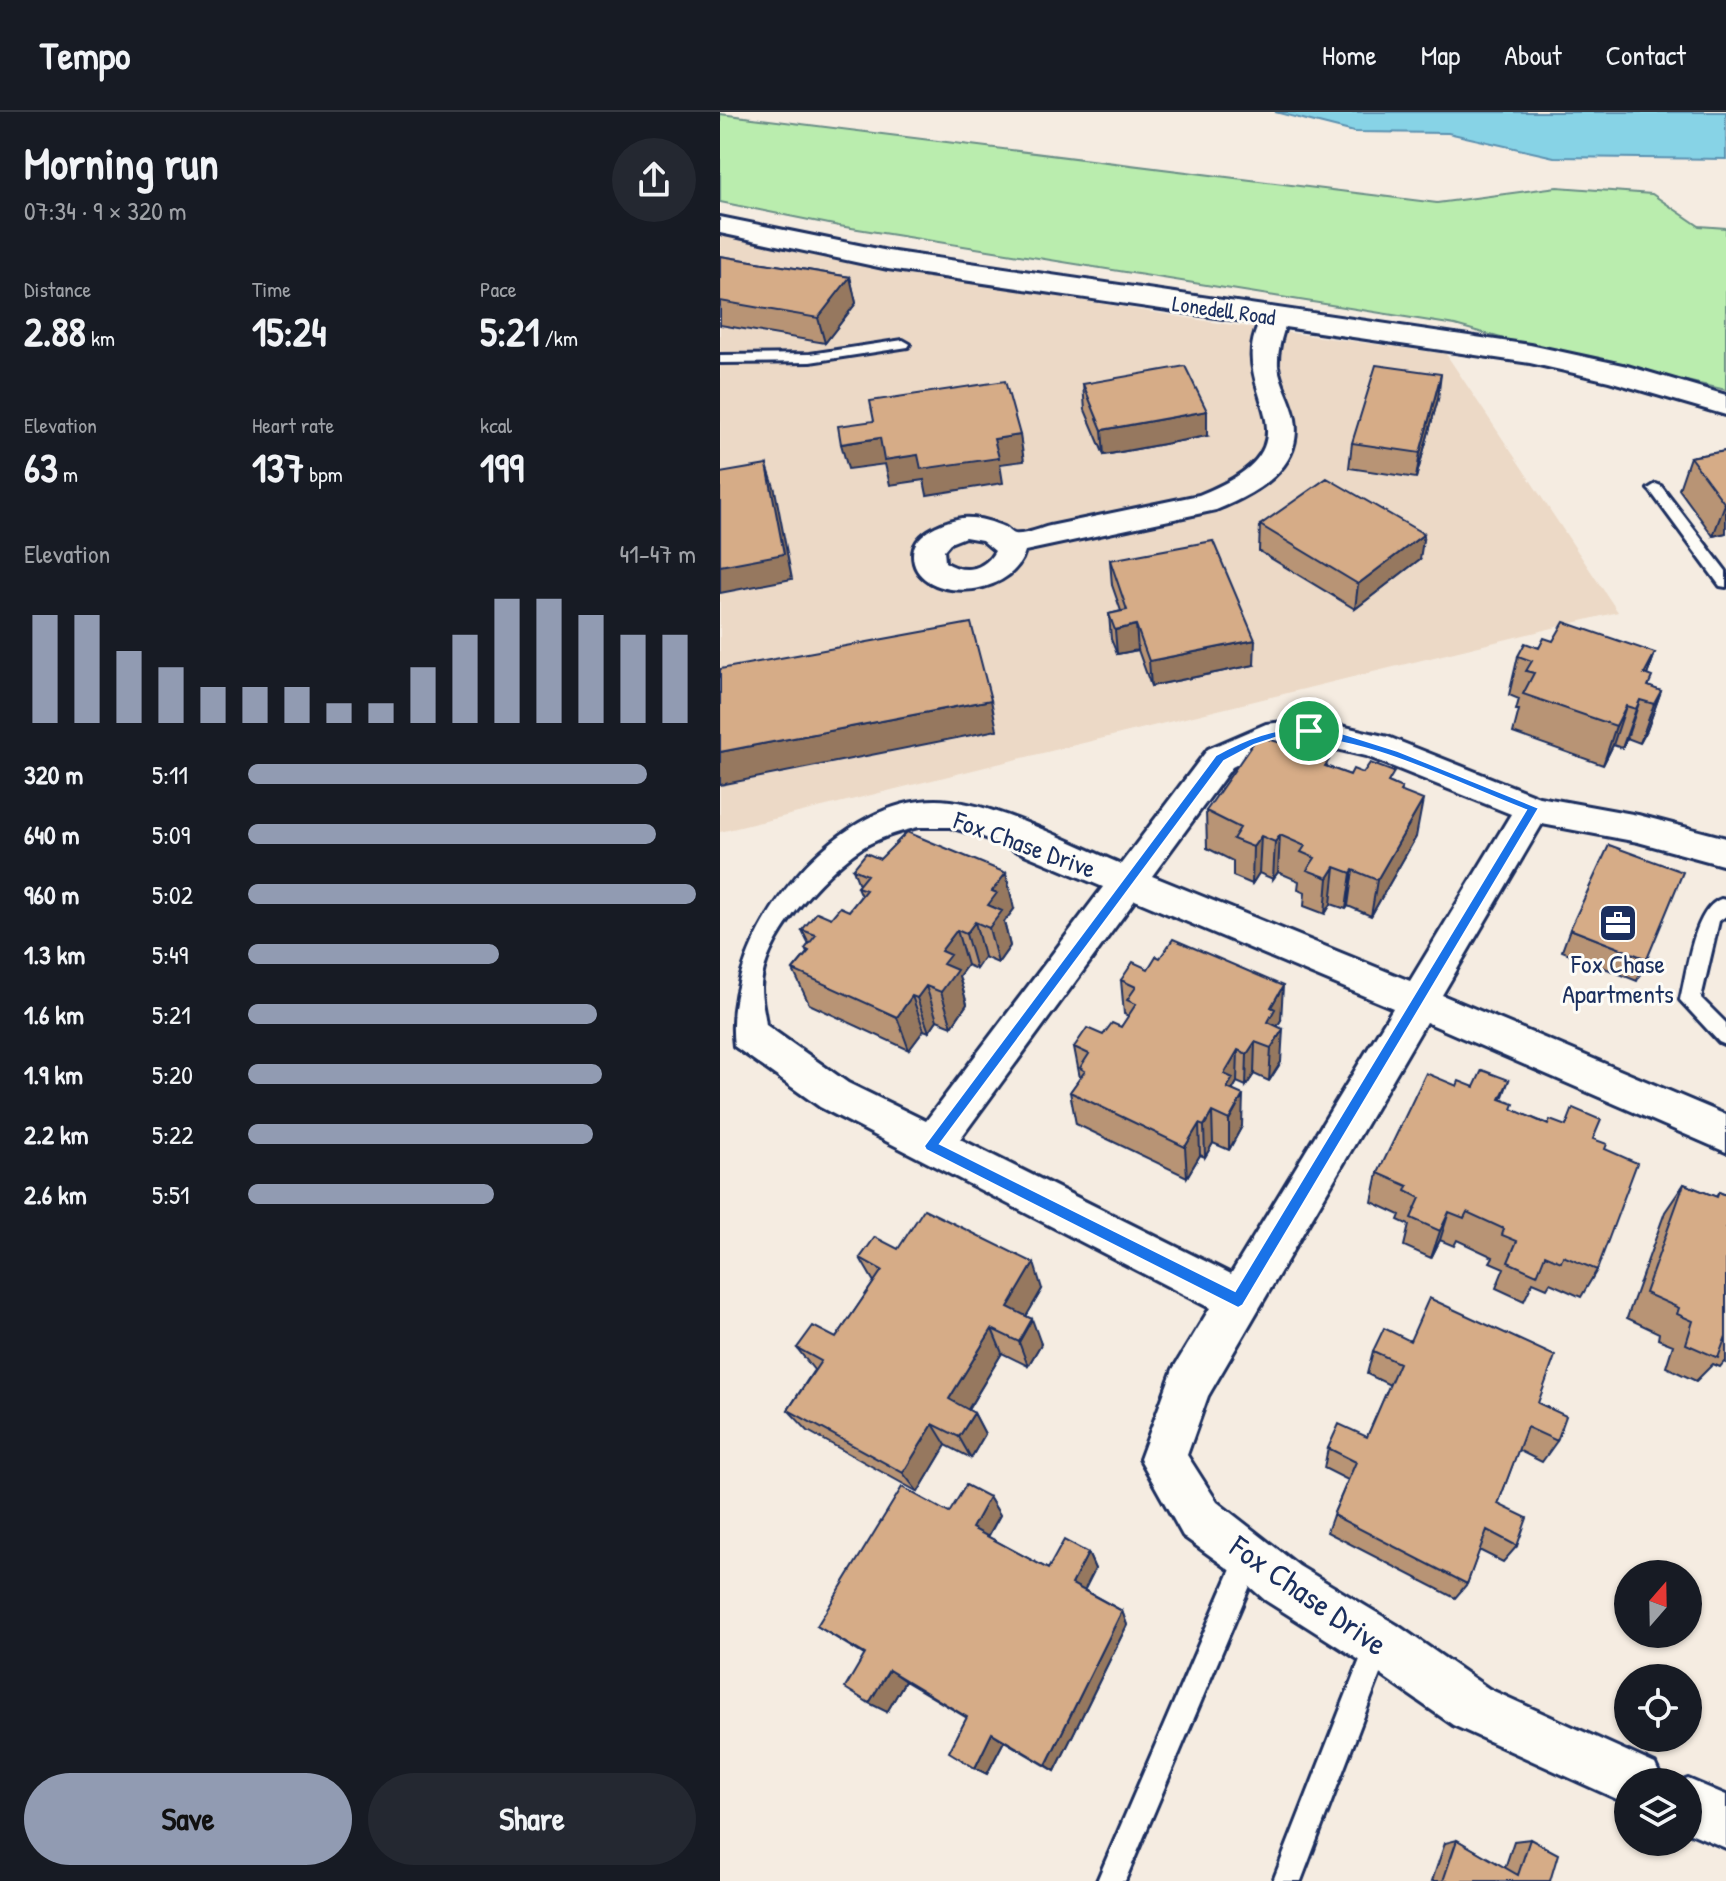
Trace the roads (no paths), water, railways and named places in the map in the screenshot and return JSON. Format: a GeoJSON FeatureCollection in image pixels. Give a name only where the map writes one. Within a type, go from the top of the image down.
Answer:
{"type":"FeatureCollection","features":[{"type":"Feature","properties":{"kind":"street","name":"Lonedell Road"},"geometry":{"type":"LineString","coordinates":[[720,225],[888,260],[1552,358],[1726,405]]}},
{"type":"Feature","properties":{"kind":"street"},"geometry":{"type":"LineString","coordinates":[[1007,545],[1206,503],[1254,480],[1270,465],[1280,448],[1283,431],[1265,364],[1275,317]]}},
{"type":"Feature","properties":{"kind":"street","name":"Fox Chase Drive"},"geometry":{"type":"LineString","coordinates":[[931,1146],[1220,758],[1250,742],[1281,732],[1309,731],[1338,736],[1458,777],[1533,808],[1579,820],[1624,826],[1726,852]]}},
{"type":"Feature","properties":{"kind":"street","name":"Fox Chase Drive"},"geometry":{"type":"LineString","coordinates":[[1533,808],[1189,1385],[1163,1459],[1200,1519],[1282,1583],[1379,1643],[1471,1707],[1614,1772]]}},
{"type":"Feature","properties":{"kind":"street","name":"Fox Chase Drive"},"geometry":{"type":"LineString","coordinates":[[1238,1300],[834,1095],[748,1034],[742,987],[753,943],[788,894],[863,829],[918,814],[950,814],[990,825],[1417,1001],[1726,1134]]}},
{"type":"Feature","properties":{"kind":"street"},"geometry":{"type":"LineString","coordinates":[[1702,1811],[1726,1822]]}},
{"type":"Feature","properties":{"kind":"lane"},"geometry":{"type":"LineString","coordinates":[[720,359],[810,358],[903,344]]}},
{"type":"Feature","properties":{"kind":"lane"},"geometry":{"type":"LineString","coordinates":[[1656,489],[1726,582]]}},
{"type":"Feature","properties":{"kind":"lane"},"geometry":{"type":"LineString","coordinates":[[1726,908],[1721,907],[1710,917],[1690,1000],[1726,1036]]}},
{"type":"Feature","properties":{"kind":"lane"},"geometry":{"type":"LineString","coordinates":[[1111,1881],[1250,1555]]}},
{"type":"Feature","properties":{"kind":"lane"},"geometry":{"type":"LineString","coordinates":[[1287,1881],[1379,1643]]}},
{"type":"Feature","properties":{"kind":"water"},"geometry":{"type":"Polygon","coordinates":[[[1275,112],[1726,112],[1726,159],[1554,157],[1448,133],[1354,132],[1275,112]]]}},
{"type":"Feature","properties":{"kind":"place","name":"Fox Chase Apartments"},"geometry":{"type":"Point","coordinates":[1618,923]}}]}
